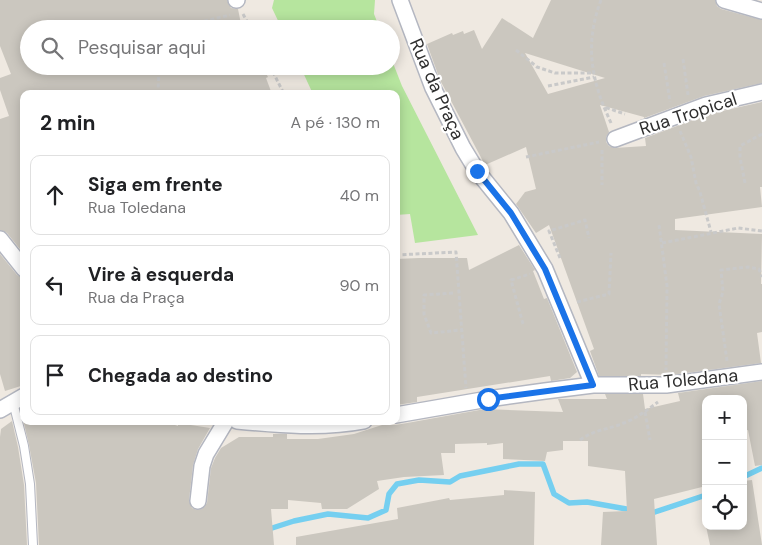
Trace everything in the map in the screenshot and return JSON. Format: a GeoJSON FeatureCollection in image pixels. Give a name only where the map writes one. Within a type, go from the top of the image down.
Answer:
{"type":"FeatureCollection","features":[{"type":"Feature","properties":{"kind":"street","name":"Rua da Praça"},"geometry":{"type":"LineString","coordinates":[[400,0],[433,88],[463,148],[477,171],[511,213],[545,269],[593,385]]}},
{"type":"Feature","properties":{"kind":"street"},"geometry":{"type":"LineString","coordinates":[[724,0],[762,11]]}},
{"type":"Feature","properties":{"kind":"street","name":"Rua Tropical"},"geometry":{"type":"LineString","coordinates":[[615,140],[672,111],[762,92]]}},
{"type":"Feature","properties":{"kind":"street"},"geometry":{"type":"LineString","coordinates":[[0,240],[20,263]]}},
{"type":"Feature","properties":{"kind":"street","name":"Rua Toledana"},"geometry":{"type":"LineString","coordinates":[[400,414],[488,399],[593,385],[673,384],[762,372]]}},
{"type":"Feature","properties":{"kind":"street"},"geometry":{"type":"LineString","coordinates":[[198,501],[202,466],[206,454],[224,425]]}},
{"type":"Feature","properties":{"kind":"lane"},"geometry":{"type":"LineString","coordinates":[[12,403],[24,446],[30,484],[33,545]]}},
{"type":"Feature","properties":{"kind":"path"},"geometry":{"type":"LineString","coordinates":[[600,0],[591,35],[591,58],[594,75],[611,124]]}},
{"type":"Feature","properties":{"kind":"path"},"geometry":{"type":"LineString","coordinates":[[207,20],[235,4]]}},
{"type":"Feature","properties":{"kind":"path"},"geometry":{"type":"LineString","coordinates":[[516,50],[537,67],[555,73],[594,75]]}},
{"type":"Feature","properties":{"kind":"path"},"geometry":{"type":"LineString","coordinates":[[683,59],[688,99]]}},
{"type":"Feature","properties":{"kind":"path"},"geometry":{"type":"LineString","coordinates":[[664,62],[672,111],[691,157],[696,184],[711,232]]}},
{"type":"Feature","properties":{"kind":"path"},"geometry":{"type":"LineString","coordinates":[[158,75],[158,90]]}},
{"type":"Feature","properties":{"kind":"path"},"geometry":{"type":"LineString","coordinates":[[274,75],[282,90]]}},
{"type":"Feature","properties":{"kind":"path"},"geometry":{"type":"LineString","coordinates":[[548,86],[594,75]]}},
{"type":"Feature","properties":{"kind":"path"},"geometry":{"type":"LineString","coordinates":[[604,107],[625,114]]}},
{"type":"Feature","properties":{"kind":"path"},"geometry":{"type":"LineString","coordinates":[[745,183],[740,146],[762,134]]}},
{"type":"Feature","properties":{"kind":"path"},"geometry":{"type":"LineString","coordinates":[[526,157],[602,142],[602,185]]}},
{"type":"Feature","properties":{"kind":"path"},"geometry":{"type":"LineString","coordinates":[[549,231],[585,220],[589,238]]}},
{"type":"Feature","properties":{"kind":"path"},"geometry":{"type":"LineString","coordinates":[[580,440],[588,435],[624,423],[645,412],[673,384],[667,286],[659,225]]}},
{"type":"Feature","properties":{"kind":"path"},"geometry":{"type":"LineString","coordinates":[[662,243],[738,228],[762,231]]}},
{"type":"Feature","properties":{"kind":"path"},"geometry":{"type":"LineString","coordinates":[[400,255],[456,252],[464,376]]}},
{"type":"Feature","properties":{"kind":"path"},"geometry":{"type":"LineString","coordinates":[[577,302],[609,294],[610,253]]}},
{"type":"Feature","properties":{"kind":"path"},"geometry":{"type":"LineString","coordinates":[[523,324],[511,280],[545,269]]}},
{"type":"Feature","properties":{"kind":"path"},"geometry":{"type":"LineString","coordinates":[[728,377],[719,304],[723,292],[721,270],[759,269],[762,277]]}},
{"type":"Feature","properties":{"kind":"path"},"geometry":{"type":"LineString","coordinates":[[453,294],[424,295],[424,314],[431,333],[461,330]]}},
{"type":"Feature","properties":{"kind":"path"},"geometry":{"type":"LineString","coordinates":[[645,412],[650,440]]}},
{"type":"Feature","properties":{"kind":"green space"},"geometry":{"type":"Polygon","coordinates":[[[274,0],[375,0],[374,14],[376,20],[278,20],[272,8],[274,0]]]}},
{"type":"Feature","properties":{"kind":"green space"},"geometry":{"type":"Polygon","coordinates":[[[304,75],[398,75],[478,235],[415,243],[410,214],[400,215],[400,90],[311,90],[304,75]]]}},
{"type":"Feature","properties":{"kind":"building"},"geometry":{"type":"Polygon","coordinates":[[[0,0],[227,0],[231,8],[238,9],[240,20],[20,20],[20,75],[267,75],[268,77],[266,78],[270,90],[20,90],[20,249],[7,233],[0,230],[0,119],[9,116],[0,90],[0,78],[11,74],[0,46],[0,0]]]}},
{"type":"Feature","properties":{"kind":"building"},"geometry":{"type":"Polygon","coordinates":[[[551,0],[715,0],[717,6],[721,9],[762,20],[762,83],[704,96],[644,118],[600,105],[609,132],[606,142],[614,148],[646,146],[645,138],[709,114],[762,102],[762,187],[760,187],[762,207],[675,219],[675,230],[762,234],[762,332],[757,333],[761,363],[671,375],[599,376],[590,351],[594,349],[549,225],[536,233],[516,204],[525,192],[536,189],[526,147],[485,165],[440,80],[427,44],[452,33],[453,35],[463,31],[464,34],[474,30],[482,49],[502,18],[533,38],[551,0]],[[525,53],[548,94],[605,78],[525,53]]]}},
{"type":"Feature","properties":{"kind":"building"},"geometry":{"type":"Polygon","coordinates":[[[519,245],[535,270],[533,271],[544,299],[547,298],[577,372],[570,378],[551,381],[550,376],[417,397],[417,402],[400,404],[400,259],[467,258],[469,270],[519,245]]]}},
{"type":"Feature","properties":{"kind":"building"},"geometry":{"type":"Polygon","coordinates":[[[0,254],[20,276],[20,386],[5,391],[0,374],[0,254]]]}},
{"type":"Feature","properties":{"kind":"building"},"geometry":{"type":"Polygon","coordinates":[[[762,381],[762,465],[755,466],[747,430],[747,395],[702,395],[702,487],[654,499],[657,545],[601,545],[603,512],[627,511],[625,471],[588,466],[588,441],[563,441],[563,450],[547,452],[545,461],[503,459],[503,443],[487,445],[487,443],[455,444],[455,453],[441,453],[444,475],[404,477],[377,481],[379,489],[347,509],[322,509],[321,503],[288,500],[288,509],[271,509],[274,545],[39,545],[36,483],[24,425],[191,425],[210,428],[198,449],[193,465],[189,500],[192,508],[197,510],[202,509],[207,503],[211,468],[215,458],[221,448],[239,437],[273,437],[273,434],[287,434],[287,439],[318,439],[354,434],[382,425],[400,425],[485,409],[563,412],[558,399],[607,399],[605,394],[643,394],[645,409],[680,401],[678,393],[762,381]]]}},
{"type":"Feature","properties":{"kind":"building"},"geometry":{"type":"Polygon","coordinates":[[[12,421],[24,485],[27,545],[0,545],[0,437],[1,429],[12,421]]]}},
{"type":"Feature","properties":{"kind":"building"},"geometry":{"type":"Polygon","coordinates":[[[752,480],[762,545],[710,545],[707,530],[747,530],[747,481],[752,480]]]}},
{"type":"Feature","properties":{"kind":"building"},"geometry":{"type":"Polygon","coordinates":[[[504,490],[535,492],[534,545],[296,545],[296,537],[398,519],[397,508],[449,498],[450,500],[504,495],[504,490]]]}},
{"type":"Feature","properties":{"kind":"waterway"},"geometry":{"type":"LineString","coordinates":[[266,530],[294,521],[328,514],[368,518],[386,510],[389,494],[397,484],[419,480],[450,482],[460,476],[519,464],[543,464],[554,494],[569,503],[587,502],[632,510]]}},
{"type":"Feature","properties":{"kind":"waterway"},"geometry":{"type":"LineString","coordinates":[[747,475],[762,468]]}},
{"type":"Feature","properties":{"kind":"waterway"},"geometry":{"type":"LineString","coordinates":[[649,514],[702,496]]}},
{"type":"Feature","properties":{"kind":"route"},"geometry":{"type":"LineString","coordinates":[[477,171],[511,213],[545,269],[593,385],[488,399]]}}]}
